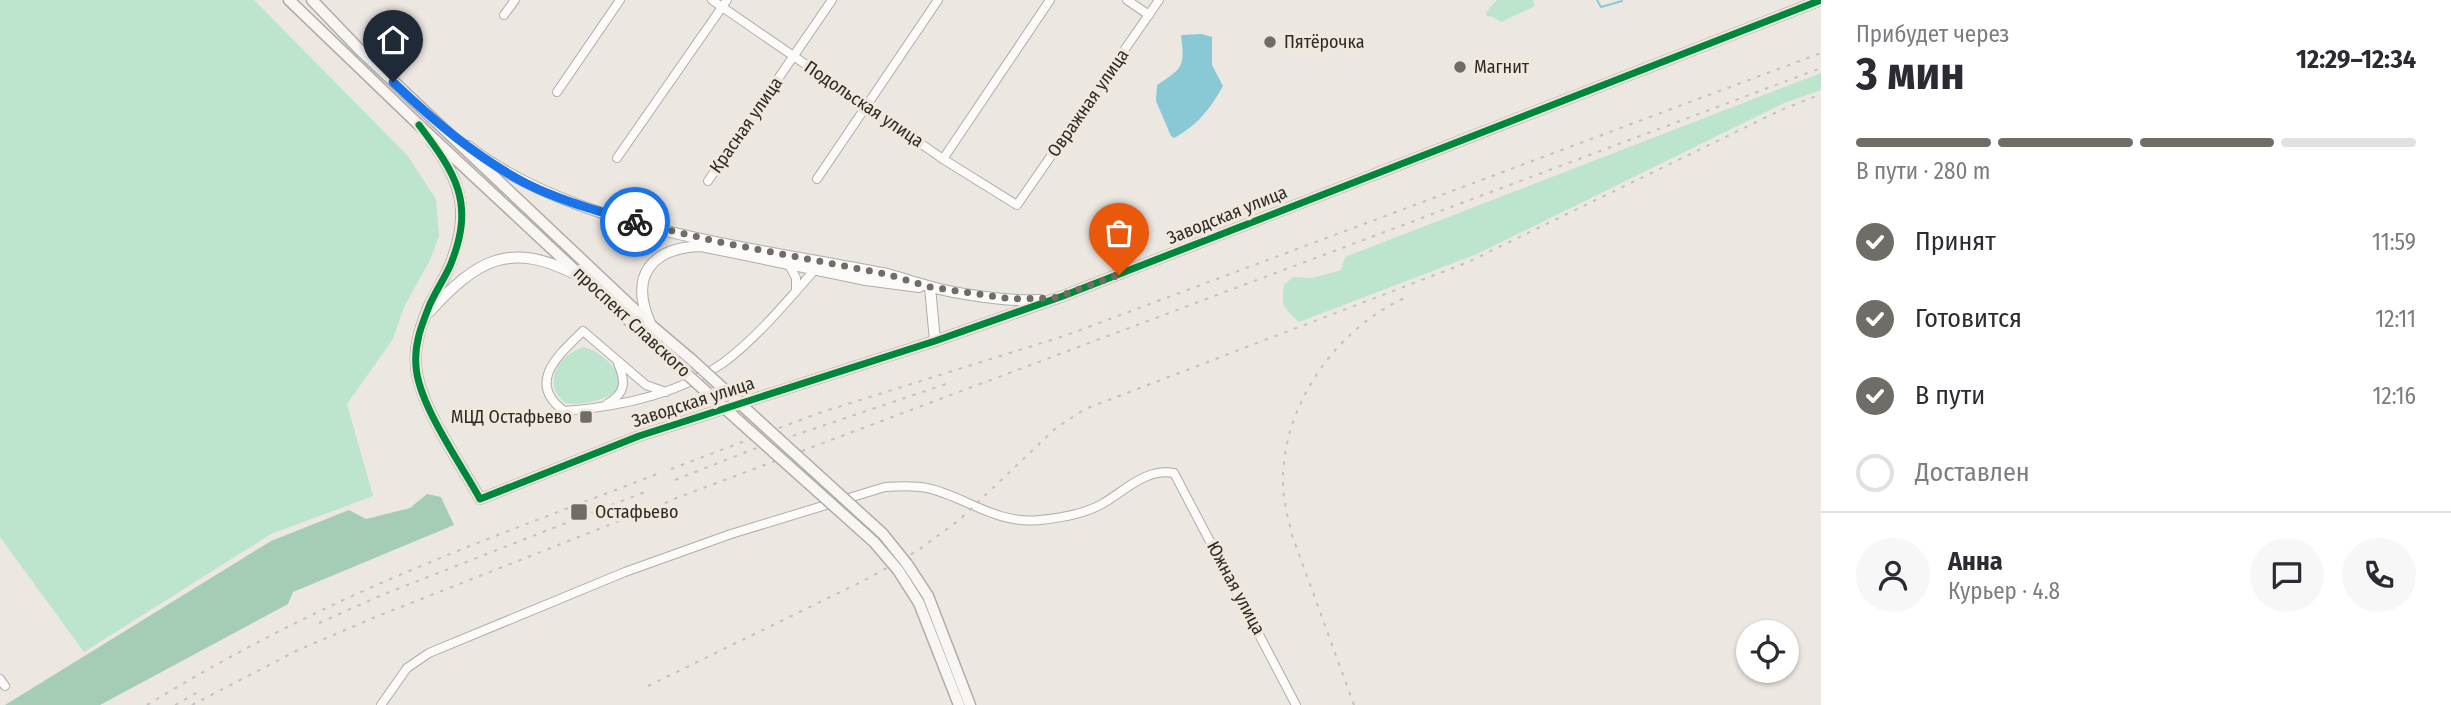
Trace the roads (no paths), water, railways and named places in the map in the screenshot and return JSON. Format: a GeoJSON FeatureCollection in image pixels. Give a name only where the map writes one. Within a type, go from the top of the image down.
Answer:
{"type":"FeatureCollection","features":[{"type":"Feature","properties":{"kind":"main road","name":"проспект Славского"},"geometry":{"type":"LineString","coordinates":[[289,0],[682,370],[903,567],[928,596],[970,705]]}},
{"type":"Feature","properties":{"kind":"main road","name":"проспект Славского"},"geometry":{"type":"LineString","coordinates":[[312,0],[358,48],[652,326],[883,534],[903,567],[949,673],[959,705]]}},
{"type":"Feature","properties":{"kind":"street"},"geometry":{"type":"LineString","coordinates":[[504,15],[515,0]]}},
{"type":"Feature","properties":{"kind":"street"},"geometry":{"type":"LineString","coordinates":[[557,92],[620,0]]}},
{"type":"Feature","properties":{"kind":"street","name":"Подольская улица"},"geometry":{"type":"LineString","coordinates":[[712,0],[725,4],[794,56],[943,159],[1017,205]]}},
{"type":"Feature","properties":{"kind":"street","name":"Красная улица"},"geometry":{"type":"LineString","coordinates":[[708,181],[832,0]]}},
{"type":"Feature","properties":{"kind":"street"},"geometry":{"type":"LineString","coordinates":[[817,179],[938,0]]}},
{"type":"Feature","properties":{"kind":"street"},"geometry":{"type":"LineString","coordinates":[[943,159],[1050,0]]}},
{"type":"Feature","properties":{"kind":"street"},"geometry":{"type":"LineString","coordinates":[[1126,0],[1149,15]]}},
{"type":"Feature","properties":{"kind":"street","name":"Овражная улица"},"geometry":{"type":"LineString","coordinates":[[1017,205],[1159,0]]}},
{"type":"Feature","properties":{"kind":"street","name":"Заводская улица"},"geometry":{"type":"LineString","coordinates":[[424,318],[416,354],[418,382],[480,499],[559,466],[682,421],[936,341],[1063,296],[1821,0]]}},
{"type":"Feature","properties":{"kind":"street"},"geometry":{"type":"LineString","coordinates":[[617,158],[725,4]]}},
{"type":"Feature","properties":{"kind":"street"},"geometry":{"type":"LineString","coordinates":[[429,116],[489,163],[529,185],[578,204],[644,225],[819,265]]}},
{"type":"Feature","properties":{"kind":"street"},"geometry":{"type":"LineString","coordinates":[[419,125],[449,164],[462,205],[462,224],[450,267],[424,318]]}},
{"type":"Feature","properties":{"kind":"street"},"geometry":{"type":"LineString","coordinates":[[652,326],[642,297],[644,278],[651,265],[670,250],[701,246],[788,263],[886,274],[930,287],[1023,300],[1063,296]]}},
{"type":"Feature","properties":{"kind":"street"},"geometry":{"type":"LineString","coordinates":[[424,318],[456,283],[471,271],[491,262],[523,258],[538,260],[558,265],[587,281]]}},
{"type":"Feature","properties":{"kind":"street"},"geometry":{"type":"LineString","coordinates":[[788,263],[796,278],[796,291]]}},
{"type":"Feature","properties":{"kind":"street"},"geometry":{"type":"LineString","coordinates":[[666,392],[646,385],[583,331],[550,365],[547,373],[550,396],[564,411],[604,406],[666,392],[690,382],[725,361],[819,265]]}},
{"type":"Feature","properties":{"kind":"street"},"geometry":{"type":"LineString","coordinates":[[930,287],[936,341]]}},
{"type":"Feature","properties":{"kind":"street"},"geometry":{"type":"LineString","coordinates":[[604,406],[618,396],[625,382],[617,360]]}},
{"type":"Feature","properties":{"kind":"street","name":"Южная улица"},"geometry":{"type":"LineString","coordinates":[[382,704],[407,668],[429,653],[625,572],[731,534],[884,487],[910,485],[930,488],[984,511],[1014,519],[1037,521],[1083,512],[1102,505],[1125,488],[1151,474],[1165,471],[1174,473],[1296,705]]}},
{"type":"Feature","properties":{"kind":"water"},"geometry":{"type":"Polygon","coordinates":[[[1202,34],[1212,37],[1212,65],[1223,86],[1203,116],[1174,138],[1156,101],[1157,85],[1180,66],[1183,54],[1181,35],[1202,34]]]}},
{"type":"Feature","properties":{"kind":"waterway"},"geometry":{"type":"LineString","coordinates":[[1597,0],[1601,7],[1622,1]]}},
{"type":"Feature","properties":{"kind":"railway"},"geometry":{"type":"LineString","coordinates":[[671,469],[819,413],[1067,335],[1821,53]]}},
{"type":"Feature","properties":{"kind":"railway"},"geometry":{"type":"LineString","coordinates":[[674,499],[1821,68]]}},
{"type":"Feature","properties":{"kind":"railway"},"geometry":{"type":"LineString","coordinates":[[648,686],[865,580],[917,551],[958,521],[1056,428],[1085,409],[1466,263],[1779,111],[1821,94]]}},
{"type":"Feature","properties":{"kind":"railway"},"geometry":{"type":"LineString","coordinates":[[1354,705],[1292,535],[1283,489],[1285,453],[1292,424],[1319,371],[1359,327],[1383,309],[1409,296]]}},
{"type":"Feature","properties":{"kind":"railway"},"geometry":{"type":"LineString","coordinates":[[675,480],[751,450],[952,382]]}},
{"type":"Feature","properties":{"kind":"railway"},"geometry":{"type":"LineString","coordinates":[[147,705],[247,648],[350,597],[464,548],[657,474]]}},
{"type":"Feature","properties":{"kind":"railway"},"geometry":{"type":"LineString","coordinates":[[319,623],[382,595],[645,492]]}},
{"type":"Feature","properties":{"kind":"railway"},"geometry":{"type":"LineString","coordinates":[[192,705],[296,651],[373,618],[670,501]]}},
{"type":"Feature","properties":{"kind":"railway"},"geometry":{"type":"LineString","coordinates":[[175,705],[198,692]]}},
{"type":"Feature","properties":{"kind":"place","name":"Пятёрочка"},"geometry":{"type":"Point","coordinates":[1270,42]}},
{"type":"Feature","properties":{"kind":"place","name":"Магнит"},"geometry":{"type":"Point","coordinates":[1460,67]}},
{"type":"Feature","properties":{"kind":"place","name":"МЦД Остафьево"},"geometry":{"type":"Point","coordinates":[586,417]}},
{"type":"Feature","properties":{"kind":"place","name":"Остафьево"},"geometry":{"type":"Point","coordinates":[579,512]}}]}
